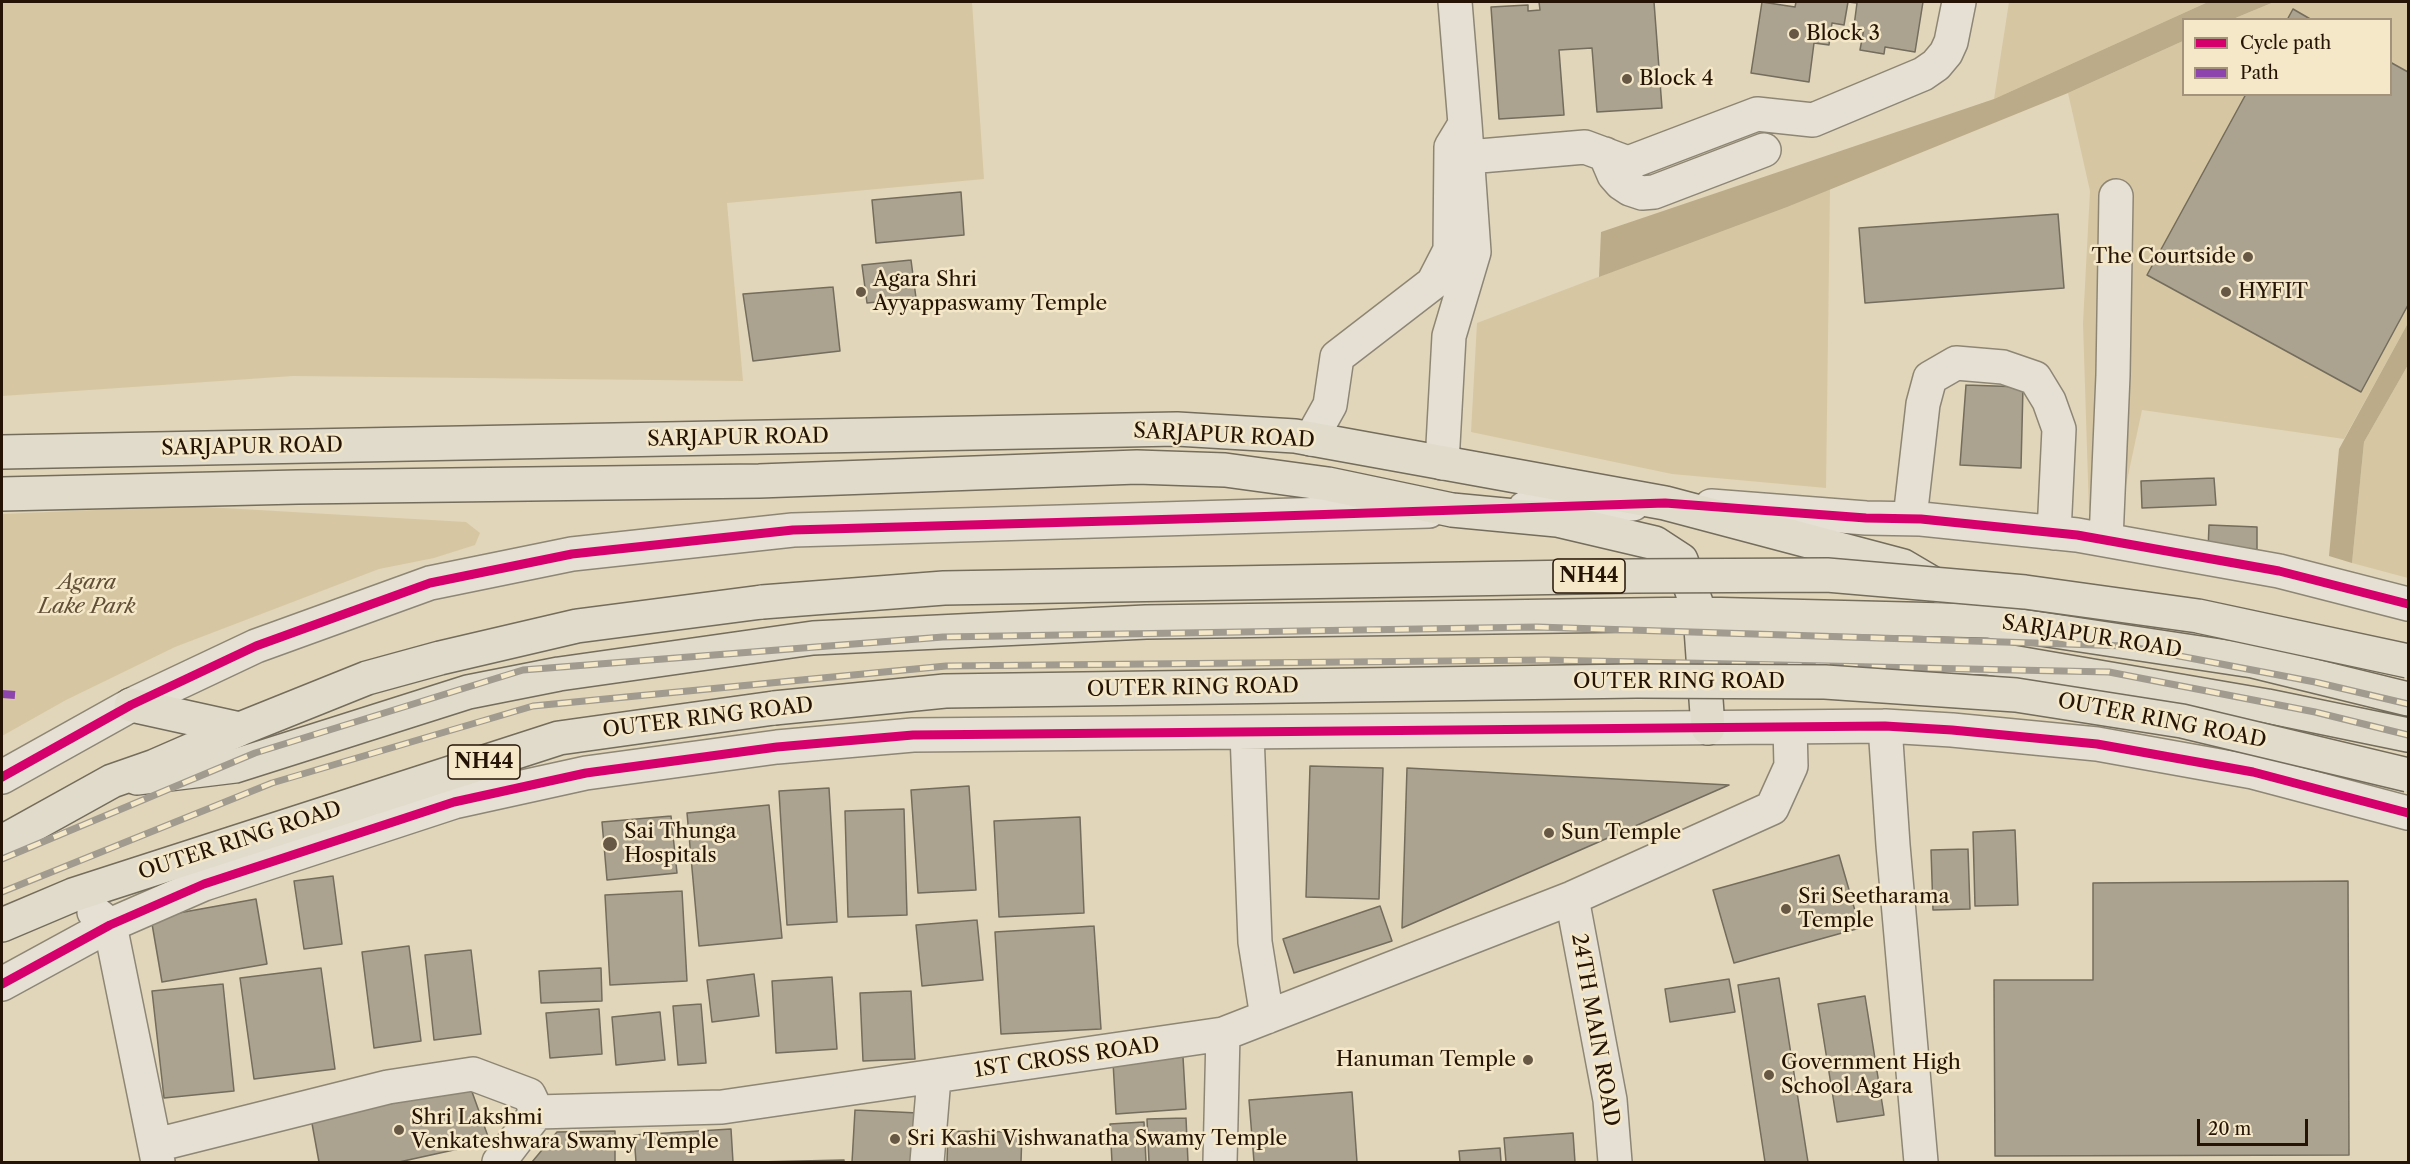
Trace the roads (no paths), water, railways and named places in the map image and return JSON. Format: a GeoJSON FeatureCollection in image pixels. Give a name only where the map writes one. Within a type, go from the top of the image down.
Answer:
{"type":"FeatureCollection","features":[{"type":"Feature","properties":{"kind":"main road","name":"SARJAPUR ROAD"},"geometry":{"type":"LineString","coordinates":[[2,452],[1177,429],[1311,439],[1665,503],[1903,566],[1950,594],[1988,621],[2253,661],[2409,699]]}},
{"type":"Feature","properties":{"kind":"main road","name":"SARJAPUR ROAD"},"geometry":{"type":"LineString","coordinates":[[2,494],[298,486],[759,481],[1137,467],[1225,470],[1319,482],[1452,510],[1557,520],[1655,543],[1681,560],[1700,614],[1708,728]]}},
{"type":"Feature","properties":{"kind":"main road","name":"NH44"},"geometry":{"type":"LineString","coordinates":[[2,842],[112,781],[155,766],[367,678],[440,658],[577,626],[762,602],[944,588],[1622,576],[1827,575],[2025,592],[2198,616],[2409,661]]}},
{"type":"Feature","properties":{"kind":"main road"},"geometry":{"type":"LineString","coordinates":[[112,781],[235,766],[396,714],[491,687],[559,674],[813,638],[1146,622],[1700,614],[1988,621]]}},
{"type":"Feature","properties":{"kind":"main road"},"geometry":{"type":"LineString","coordinates":[[1703,648],[1988,658],[2267,706],[2409,735]]}},
{"type":"Feature","properties":{"kind":"main road","name":"OUTER RING ROAD"},"geometry":{"type":"LineString","coordinates":[[2,925],[73,895],[559,738],[774,708],[957,691],[1637,681],[1825,682],[2016,695],[2170,719],[2409,775]]}},
{"type":"Feature","properties":{"kind":"main road"},"geometry":{"type":"LineString","coordinates":[[131,705],[240,729]]}},
{"type":"Feature","properties":{"kind":"street"},"geometry":{"type":"LineString","coordinates":[[1442,463],[1449,336],[1474,252],[1455,2]]}},
{"type":"Feature","properties":{"kind":"street"},"geometry":{"type":"LineString","coordinates":[[1467,157],[1585,147],[1628,163],[1756,114],[1813,120],[1923,74],[1936,65],[1949,48],[1955,32],[1959,2]]}},
{"type":"Feature","properties":{"kind":"street"},"geometry":{"type":"LineString","coordinates":[[1311,439],[1330,405],[1337,357],[1433,283],[1450,250],[1451,147],[1465,124]]}},
{"type":"Feature","properties":{"kind":"street"},"geometry":{"type":"LineString","coordinates":[[1605,154],[1614,175],[1621,183],[1642,193],[1654,192],[1764,150]]}},
{"type":"Feature","properties":{"kind":"street"},"geometry":{"type":"LineString","coordinates":[[2106,540],[2113,375],[2116,196]]}},
{"type":"Feature","properties":{"kind":"street"},"geometry":{"type":"LineString","coordinates":[[1910,518],[1923,404],[1930,378],[1956,363],[2003,367],[2035,378],[2049,400],[2059,429],[2054,533]]}},
{"type":"Feature","properties":{"kind":"street"},"geometry":{"type":"LineString","coordinates":[[2,777],[131,705],[256,646],[430,583],[572,554],[793,530],[1665,503],[1866,518],[1910,518],[2106,540],[2279,571],[2409,604]]}},
{"type":"Feature","properties":{"kind":"street"},"geometry":{"type":"LineString","coordinates":[[1885,726],[1893,845],[1921,1162]]}},
{"type":"Feature","properties":{"kind":"street"},"geometry":{"type":"LineString","coordinates":[[2,984],[110,925],[204,884],[454,802],[586,773],[777,747],[913,735],[1885,726],[2097,744],[2253,772],[2409,813]]}},
{"type":"Feature","properties":{"kind":"street","name":"1ST CROSS ROAD"},"geometry":{"type":"LineString","coordinates":[[537,1112],[722,1107],[1222,1034],[1572,898],[1772,808],[1791,766],[1790,727]]}},
{"type":"Feature","properties":{"kind":"street"},"geometry":{"type":"LineString","coordinates":[[1247,733],[1255,942],[1267,1017]]}},
{"type":"Feature","properties":{"kind":"street"},"geometry":{"type":"LineString","coordinates":[[73,895],[110,925],[157,1154],[388,1087],[473,1074],[529,1095],[537,1112],[499,1162]]}},
{"type":"Feature","properties":{"kind":"street","name":"24TH MAIN ROAD"},"geometry":{"type":"LineString","coordinates":[[1572,898],[1610,1100],[1615,1162]]}},
{"type":"Feature","properties":{"kind":"street"},"geometry":{"type":"LineString","coordinates":[[1220,1162],[1222,1034]]}},
{"type":"Feature","properties":{"kind":"street"},"geometry":{"type":"LineString","coordinates":[[927,1162],[934,1077]]}},
{"type":"Feature","properties":{"kind":"railway"},"geometry":{"type":"LineString","coordinates":[[2,859],[255,753],[523,670],[943,637],[1537,627],[2127,646],[2315,682],[2408,704]]}},
{"type":"Feature","properties":{"kind":"railway"},"geometry":{"type":"LineString","coordinates":[[2,892],[272,783],[533,706],[946,666],[1545,660],[2109,672],[2315,712],[2408,735]]}},
{"type":"Feature","properties":{"kind":"place","name":"Block 3"},"geometry":{"type":"Point","coordinates":[1794,34]}},
{"type":"Feature","properties":{"kind":"place","name":"Block 4"},"geometry":{"type":"Point","coordinates":[1627,79]}},
{"type":"Feature","properties":{"kind":"place","name":"The Courtside"},"geometry":{"type":"Point","coordinates":[2248,257]}},
{"type":"Feature","properties":{"kind":"place","name":"Agara Shri Ayyappaswamy Temple"},"geometry":{"type":"Point","coordinates":[861,292]}},
{"type":"Feature","properties":{"kind":"place","name":"HYFIT"},"geometry":{"type":"Point","coordinates":[2226,292]}},
{"type":"Feature","properties":{"kind":"place","name":"Sun Temple"},"geometry":{"type":"Point","coordinates":[1549,833]}},
{"type":"Feature","properties":{"kind":"place","name":"Sai Thunga Hospitals"},"geometry":{"type":"Point","coordinates":[610,844]}},
{"type":"Feature","properties":{"kind":"place","name":"Sri Seetharama Temple"},"geometry":{"type":"Point","coordinates":[1786,909]}},
{"type":"Feature","properties":{"kind":"place","name":"Hanuman Temple"},"geometry":{"type":"Point","coordinates":[1528,1060]}},
{"type":"Feature","properties":{"kind":"place","name":"Government High School Agara"},"geometry":{"type":"Point","coordinates":[1769,1075]}},
{"type":"Feature","properties":{"kind":"place","name":"Shri Lakshmi Venkateshwara Swamy Temple"},"geometry":{"type":"Point","coordinates":[399,1130]}},
{"type":"Feature","properties":{"kind":"place","name":"Sri Kashi Vishwanatha Swamy Temple"},"geometry":{"type":"Point","coordinates":[895,1139]}},
{"type":"Feature","properties":{"kind":"park label","name":"Agara Lake Park"},"geometry":{"type":"Point","coordinates":[87,595]}}]}
